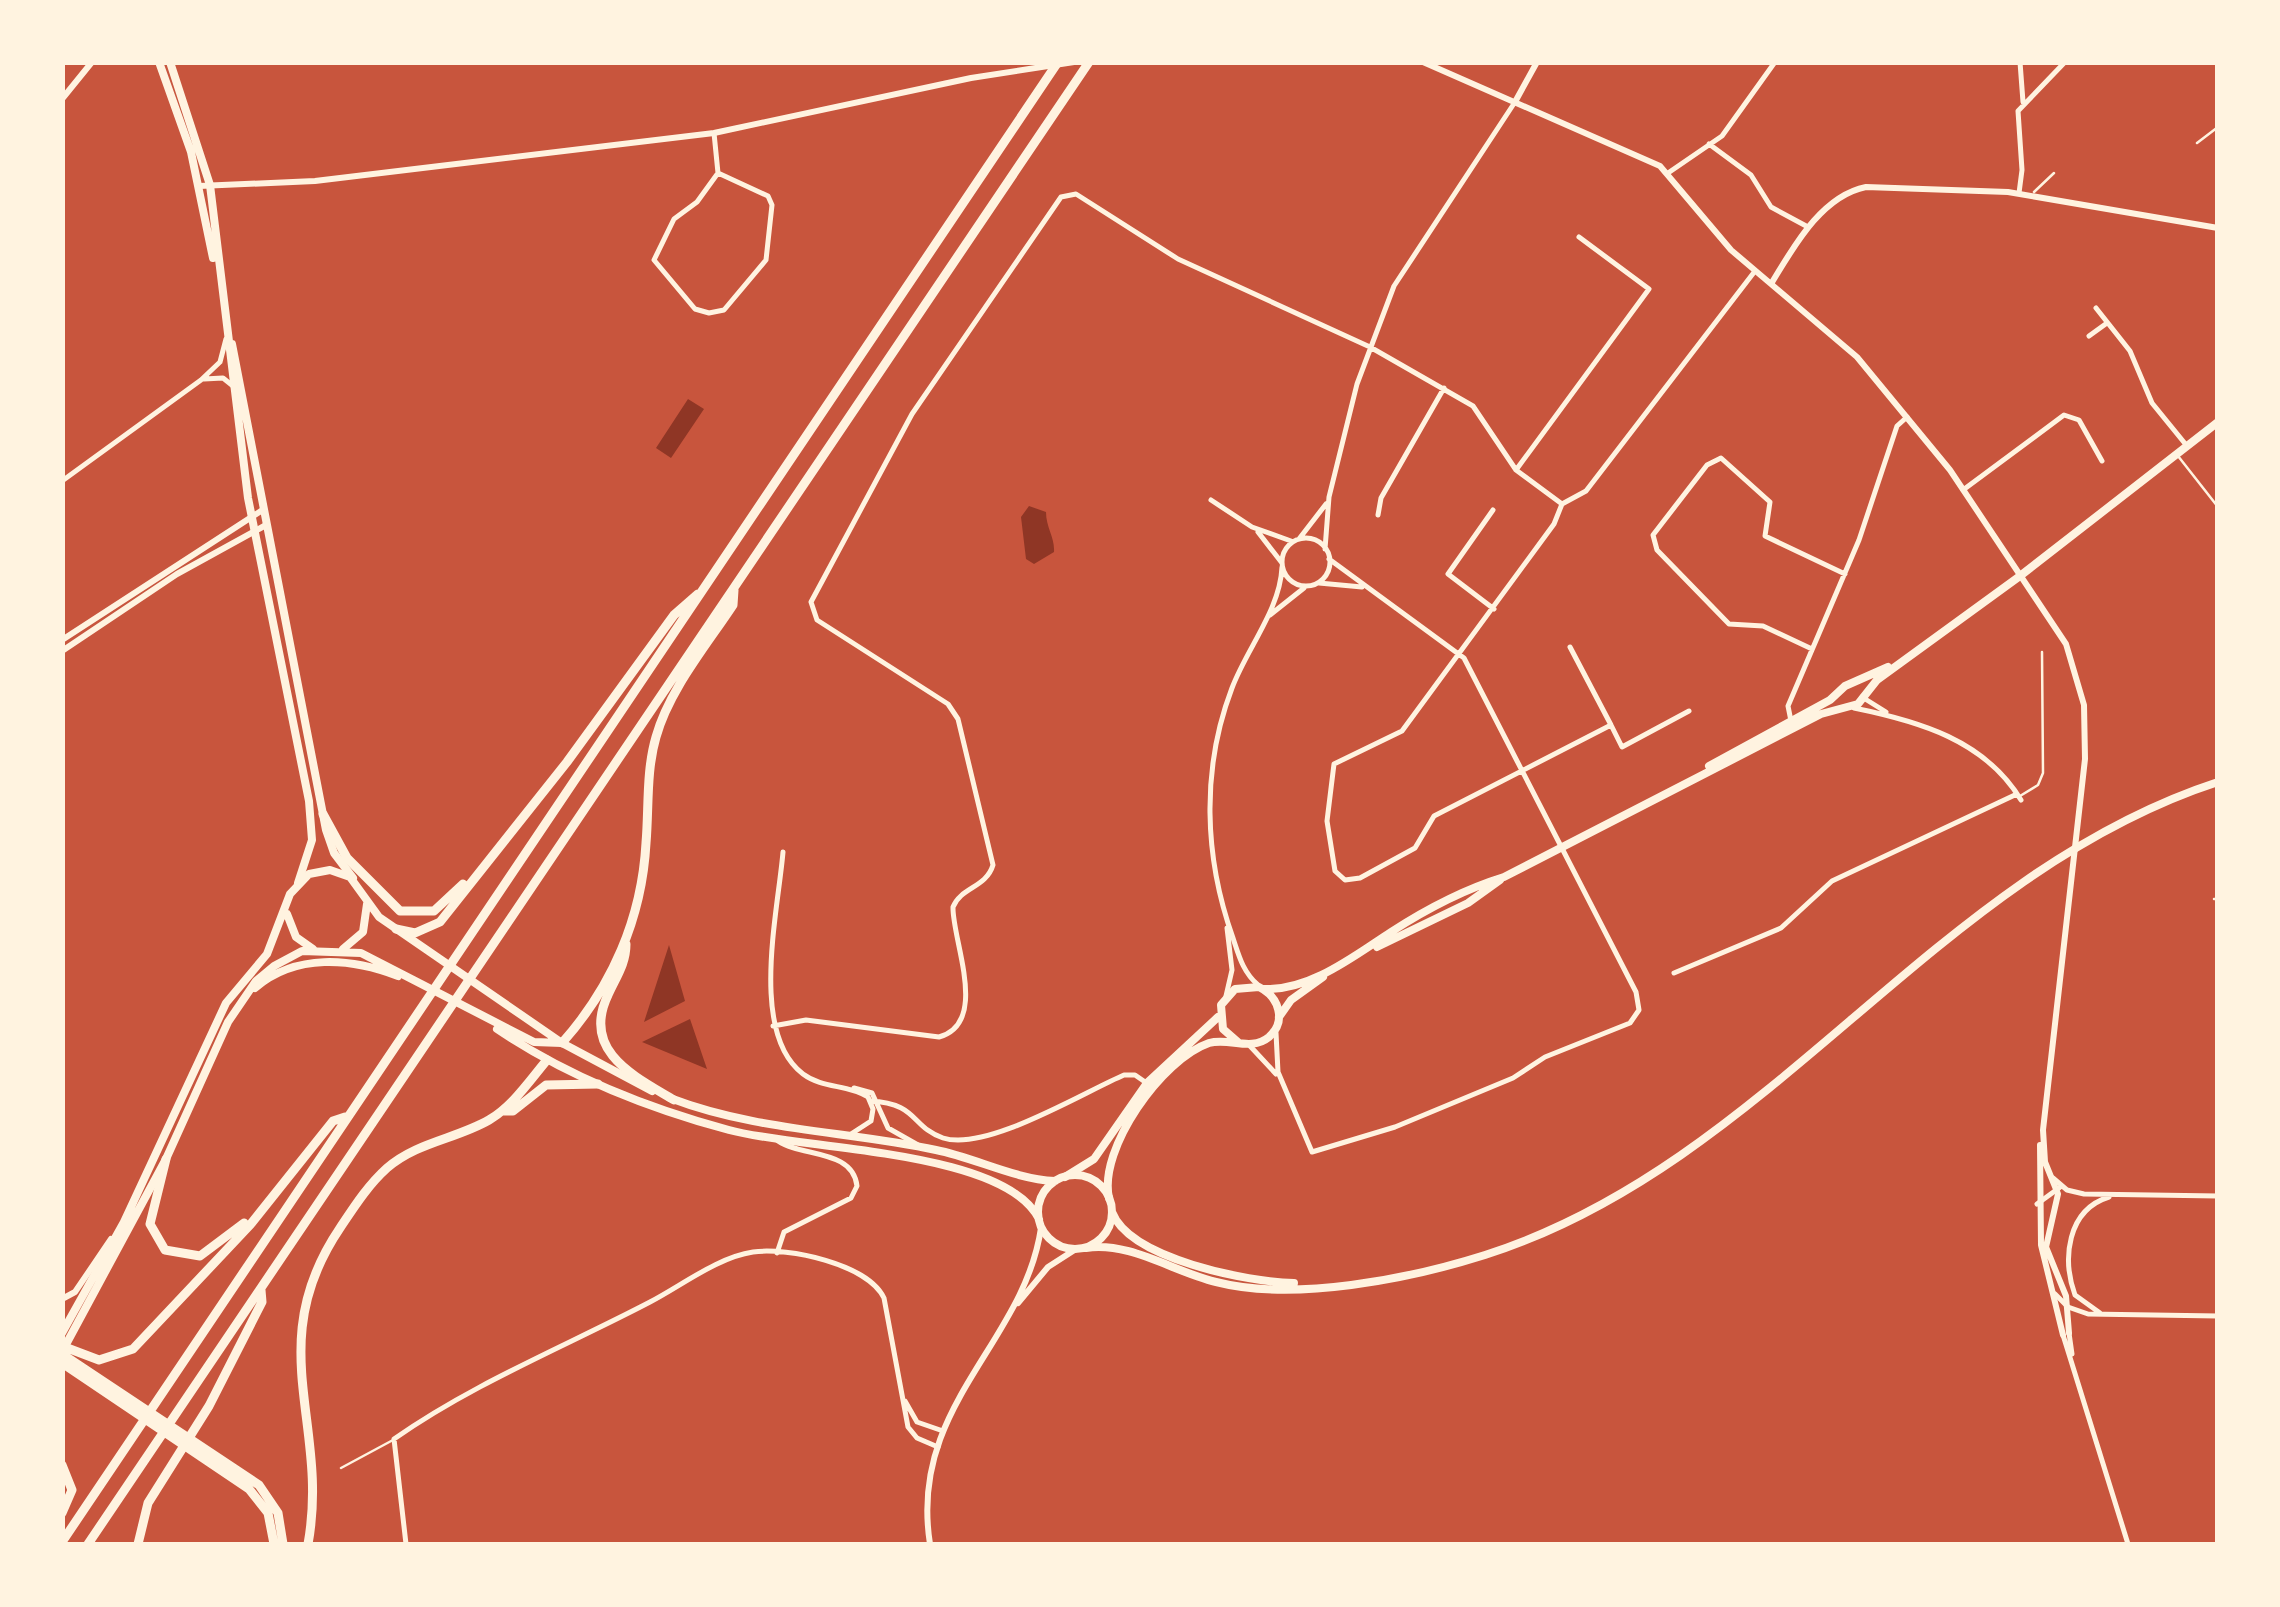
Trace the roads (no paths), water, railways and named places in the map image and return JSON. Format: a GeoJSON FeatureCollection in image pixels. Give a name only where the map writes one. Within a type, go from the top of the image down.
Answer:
{"type":"FeatureCollection","features":[{"type":"Feature","properties":{"kind":"highway"},"geometry":{"type":"LineString","coordinates":[[62,1542],[1058,62]]}},
{"type":"Feature","properties":{"kind":"highway"},"geometry":{"type":"LineString","coordinates":[[88,1544],[1088,62]]}},
{"type":"Feature","properties":{"kind":"highway"},"geometry":{"type":"LineString","coordinates":[[396,928],[415,933],[435,926],[674,615],[708,586]]}},
{"type":"Feature","properties":{"kind":"highway"},"geometry":{"type":"LineString","coordinates":[[562,1043],[598,997],[626,940],[642,884],[657,734],[670,703],[733,606],[734,590]]}},
{"type":"Feature","properties":{"kind":"highway"},"geometry":{"type":"LineString","coordinates":[[323,814],[352,864],[393,907],[410,914],[442,907],[500,846]]}},
{"type":"Feature","properties":{"kind":"highway"},"geometry":{"type":"LineString","coordinates":[[626,940],[626,959],[602,1009],[602,1037],[618,1066],[674,1100]]}},
{"type":"Feature","properties":{"kind":"highway"},"geometry":{"type":"LineString","coordinates":[[308,1544],[312,1500],[300,1332],[304,1298],[316,1267],[357,1203],[389,1166],[502,1111],[547,1060]]}},
{"type":"Feature","properties":{"kind":"highway"},"geometry":{"type":"LineString","coordinates":[[502,1111],[513,1111],[532,1093],[554,1083],[598,1084]]}},
{"type":"Feature","properties":{"kind":"highway"},"geometry":{"type":"LineString","coordinates":[[72,1362],[107,1360],[134,1349],[255,1218],[333,1121],[347,1116]]}},
{"type":"Feature","properties":{"kind":"highway"},"geometry":{"type":"LineString","coordinates":[[166,1159],[150,1224],[164,1250],[200,1256],[255,1218]]}},
{"type":"Feature","properties":{"kind":"highway"},"geometry":{"type":"LineString","coordinates":[[138,1544],[148,1503],[213,1398],[262,1302],[261,1290]]}},
{"type":"Feature","properties":{"kind":"highway"},"geometry":{"type":"LineString","coordinates":[[62,1351],[115,1394],[262,1489],[280,1520],[283,1544]]}},
{"type":"Feature","properties":{"kind":"highway"},"geometry":{"type":"LineString","coordinates":[[198,1450],[258,1498],[270,1520],[274,1544]]}},
{"type":"Feature","properties":{"kind":"highway"},"geometry":{"type":"LineString","coordinates":[[62,1465],[72,1490],[62,1513]]}},
{"type":"Feature","properties":{"kind":"main road"},"geometry":{"type":"LineString","coordinates":[[159,62],[198,186],[222,296]]}},
{"type":"Feature","properties":{"kind":"main road"},"geometry":{"type":"LineString","coordinates":[[62,1333],[124,1222],[220,1015],[266,954],[310,850],[312,820],[252,515],[210,184],[170,62]]}},
{"type":"Feature","properties":{"kind":"main road"},"geometry":{"type":"LineString","coordinates":[[227,332],[334,853],[374,913],[613,1074],[674,1100],[762,1124],[920,1146],[1034,1180],[1055,1181],[1102,1150],[1150,1085],[1210,1027],[1225,997],[1243,986],[1289,986],[1339,966]]}},
{"type":"Feature","properties":{"kind":"main road"},"geometry":{"type":"LineString","coordinates":[[1792,724],[1850,707],[1918,650],[2218,422]]}},
{"type":"Feature","properties":{"kind":"main road"},"geometry":{"type":"LineString","coordinates":[[1338,1284],[1257,1280],[1209,1269],[1131,1236],[1112,1212],[1107,1179],[1113,1156],[1150,1085],[1200,1047],[1221,1041],[1264,1041],[1291,1000],[1395,930],[1504,877],[1792,724],[1849,684],[1918,650]]}},
{"type":"Feature","properties":{"kind":"main road"},"geometry":{"type":"LineString","coordinates":[[1849,684],[1858,687],[1862,697]]}},
{"type":"Feature","properties":{"kind":"main road"},"geometry":{"type":"LineString","coordinates":[[1840,690],[1840,701],[1850,707]]}},
{"type":"Feature","properties":{"kind":"main road"},"geometry":{"type":"LineString","coordinates":[[468,1009],[547,1060],[598,1084],[727,1130],[906,1158],[973,1174],[1019,1194],[1058,1245],[1115,1248],[1235,1286],[1338,1284],[1426,1270],[1484,1255],[1578,1218],[1644,1184],[1739,1116],[1965,923],[2095,838],[2153,807],[2218,782]]}},
{"type":"Feature","properties":{"kind":"main road"},"geometry":{"type":"LineString","coordinates":[[298,883],[323,870],[356,882]]}},
{"type":"Feature","properties":{"kind":"main road"},"geometry":{"type":"LineString","coordinates":[[336,951],[362,932],[366,899]]}},
{"type":"Feature","properties":{"kind":"main road"},"geometry":{"type":"LineString","coordinates":[[287,906],[296,937],[317,951]]}},
{"type":"Feature","properties":{"kind":"main road"},"geometry":{"type":"LineString","coordinates":[[62,1351],[166,1159],[236,1009],[256,981],[295,953],[361,953],[541,1045],[562,1043]]}},
{"type":"Feature","properties":{"kind":"main road"},"geometry":{"type":"LineString","coordinates":[[236,1009],[267,979],[310,963],[361,964],[422,985]]}},
{"type":"Feature","properties":{"kind":"main road"},"geometry":{"type":"LineString","coordinates":[[1263,988],[1275,1000],[1278,1021]]}},
{"type":"Feature","properties":{"kind":"main road"},"geometry":{"type":"LineString","coordinates":[[1220,1013],[1226,1033],[1243,1044]]}},
{"type":"Feature","properties":{"kind":"main road"},"geometry":{"type":"LineString","coordinates":[[547,1060],[562,1043]]}},
{"type":"Feature","properties":{"kind":"main road"},"geometry":{"type":"LineString","coordinates":[[1065,1177],[1093,1180],[1109,1198]]}},
{"type":"Feature","properties":{"kind":"main road"},"geometry":{"type":"LineString","coordinates":[[1040,1223],[1040,1199],[1055,1181]]}},
{"type":"Feature","properties":{"kind":"main road"},"geometry":{"type":"LineString","coordinates":[[1081,1248],[1105,1234],[1112,1212]]}},
{"type":"Feature","properties":{"kind":"street"},"geometry":{"type":"LineString","coordinates":[[62,99],[92,62]]}},
{"type":"Feature","properties":{"kind":"street"},"geometry":{"type":"LineString","coordinates":[[198,186],[303,182],[714,133],[1002,72],[1074,62]]}},
{"type":"Feature","properties":{"kind":"street"},"geometry":{"type":"LineString","coordinates":[[1423,62],[1668,173],[1718,237],[1852,352],[1963,490],[2066,644],[2080,682],[2086,728],[2037,1204],[2043,1258],[2128,1544]]}},
{"type":"Feature","properties":{"kind":"street"},"geometry":{"type":"LineString","coordinates":[[1317,583],[1326,575],[1329,560],[1326,549],[1330,497],[1370,346],[1396,282],[1515,102],[1537,62]]}},
{"type":"Feature","properties":{"kind":"street"},"geometry":{"type":"LineString","coordinates":[[1668,173],[1722,136],[1774,62]]}},
{"type":"Feature","properties":{"kind":"street"},"geometry":{"type":"LineString","coordinates":[[2020,62],[2024,102]]}},
{"type":"Feature","properties":{"kind":"street"},"geometry":{"type":"LineString","coordinates":[[2019,193],[2022,170],[2018,118],[2024,102],[2064,62]]}},
{"type":"Feature","properties":{"kind":"street"},"geometry":{"type":"LineString","coordinates":[[714,133],[718,173],[697,202],[674,219],[654,260],[692,306],[704,313],[727,307],[760,270],[769,247],[771,199],[718,173]]}},
{"type":"Feature","properties":{"kind":"street"},"geometry":{"type":"LineString","coordinates":[[1710,144],[1751,175],[1771,207],[1809,228]]}},
{"type":"Feature","properties":{"kind":"street"},"geometry":{"type":"LineString","coordinates":[[1771,284],[1809,228],[1844,195],[1866,187],[2019,193],[2218,228]]}},
{"type":"Feature","properties":{"kind":"street"},"geometry":{"type":"LineString","coordinates":[[773,1026],[800,1020],[935,1037],[954,1030],[961,1018],[966,966],[952,907],[960,895],[987,879],[994,865],[958,719],[948,704],[817,620],[811,602],[912,414],[1061,197],[1076,194],[1178,259],[1370,346],[1444,388],[1476,408],[1516,470],[1562,504]]}},
{"type":"Feature","properties":{"kind":"street"},"geometry":{"type":"LineString","coordinates":[[1516,470],[1649,288],[1579,237]]}},
{"type":"Feature","properties":{"kind":"street"},"geometry":{"type":"LineString","coordinates":[[1611,725],[1434,816],[1418,846],[1394,860],[1355,880],[1340,878],[1335,871],[1327,822],[1332,770],[1342,757],[1398,735],[1494,609],[1554,524],[1562,504],[1586,491],[1754,271]]}},
{"type":"Feature","properties":{"kind":"street"},"geometry":{"type":"LineString","coordinates":[[2096,308],[2130,351],[2152,403],[2187,446]]}},
{"type":"Feature","properties":{"kind":"street"},"geometry":{"type":"LineString","coordinates":[[2089,336],[2108,322]]}},
{"type":"Feature","properties":{"kind":"street"},"geometry":{"type":"LineString","coordinates":[[62,481],[201,380],[223,357],[227,332]]}},
{"type":"Feature","properties":{"kind":"street"},"geometry":{"type":"LineString","coordinates":[[201,380],[221,377],[233,386]]}},
{"type":"Feature","properties":{"kind":"street"},"geometry":{"type":"LineString","coordinates":[[1378,515],[1381,498],[1444,388]]}},
{"type":"Feature","properties":{"kind":"street"},"geometry":{"type":"LineString","coordinates":[[1963,490],[2064,415],[2079,420],[2102,462]]}},
{"type":"Feature","properties":{"kind":"street"},"geometry":{"type":"LineString","coordinates":[[1792,724],[1788,706],[1846,574],[1897,426],[1906,416]]}},
{"type":"Feature","properties":{"kind":"street"},"geometry":{"type":"LineString","coordinates":[[1812,649],[1763,626],[1729,624],[1656,550],[1653,535],[1707,464],[1721,458],[1770,502],[1765,536],[1846,574]]}},
{"type":"Feature","properties":{"kind":"street"},"geometry":{"type":"LineString","coordinates":[[1225,997],[1232,968],[1211,844],[1211,774],[1229,696],[1281,586],[1285,550],[1313,526],[1330,497]]}},
{"type":"Feature","properties":{"kind":"street"},"geometry":{"type":"LineString","coordinates":[[1211,500],[1252,526],[1296,540],[1316,540],[1326,549]]}},
{"type":"Feature","properties":{"kind":"street"},"geometry":{"type":"LineString","coordinates":[[62,640],[264,510]]}},
{"type":"Feature","properties":{"kind":"street"},"geometry":{"type":"LineString","coordinates":[[1492,510],[1448,574],[1494,609]]}},
{"type":"Feature","properties":{"kind":"street"},"geometry":{"type":"LineString","coordinates":[[62,651],[177,574],[266,525]]}},
{"type":"Feature","properties":{"kind":"street"},"geometry":{"type":"LineString","coordinates":[[1252,526],[1292,582],[1308,586]]}},
{"type":"Feature","properties":{"kind":"street"},"geometry":{"type":"LineString","coordinates":[[1243,1044],[1266,1058],[1312,1152],[1395,1127],[1630,1023],[1640,1010],[1638,998],[1459,654],[1329,560]]}},
{"type":"Feature","properties":{"kind":"street"},"geometry":{"type":"LineString","coordinates":[[1262,626],[1287,598],[1308,586],[1338,581],[1365,588]]}},
{"type":"Feature","properties":{"kind":"street"},"geometry":{"type":"LineString","coordinates":[[1570,647],[1622,747],[1689,711]]}},
{"type":"Feature","properties":{"kind":"street"},"geometry":{"type":"LineString","coordinates":[[1862,697],[1889,714]]}},
{"type":"Feature","properties":{"kind":"street"},"geometry":{"type":"LineString","coordinates":[[1674,973],[1780,928],[1832,881],[1911,840],[2019,797],[1985,761],[1955,739],[1889,714],[1850,707]]}},
{"type":"Feature","properties":{"kind":"street"},"geometry":{"type":"LineString","coordinates":[[783,852],[773,1026],[779,1045],[795,1067],[814,1081],[868,1090],[879,1101],[888,1128],[920,1146]]}},
{"type":"Feature","properties":{"kind":"street"},"geometry":{"type":"LineString","coordinates":[[1224,915],[1247,973],[1263,988]]}},
{"type":"Feature","properties":{"kind":"street"},"geometry":{"type":"LineString","coordinates":[[1278,1021],[1274,1052],[1282,1085]]}},
{"type":"Feature","properties":{"kind":"street"},"geometry":{"type":"LineString","coordinates":[[846,1088],[870,1101],[898,1104],[936,1135],[960,1141],[988,1136],[1124,1076],[1135,1075],[1150,1085]]}},
{"type":"Feature","properties":{"kind":"street"},"geometry":{"type":"LineString","coordinates":[[838,1136],[860,1132],[869,1124],[870,1101]]}},
{"type":"Feature","properties":{"kind":"street"},"geometry":{"type":"LineString","coordinates":[[2042,1130],[2044,1159],[2056,1188],[2046,1247],[2068,1307],[2066,1334]]}},
{"type":"Feature","properties":{"kind":"street"},"geometry":{"type":"LineString","coordinates":[[776,1253],[784,1232],[851,1198],[857,1186],[852,1172],[838,1160],[790,1150],[778,1140]]}},
{"type":"Feature","properties":{"kind":"street"},"geometry":{"type":"LineString","coordinates":[[2051,1176],[2067,1190]]}},
{"type":"Feature","properties":{"kind":"street"},"geometry":{"type":"LineString","coordinates":[[2037,1204],[2056,1188]]}},
{"type":"Feature","properties":{"kind":"street"},"geometry":{"type":"LineString","coordinates":[[2056,1188],[2121,1195],[2218,1196]]}},
{"type":"Feature","properties":{"kind":"street"},"geometry":{"type":"LineString","coordinates":[[2104,1314],[2076,1295],[2070,1241],[2078,1217],[2099,1200],[2121,1195]]}},
{"type":"Feature","properties":{"kind":"street"},"geometry":{"type":"LineString","coordinates":[[62,1300],[74,1292],[124,1222]]}},
{"type":"Feature","properties":{"kind":"street"},"geometry":{"type":"LineString","coordinates":[[930,1544],[930,1493],[943,1431],[960,1390],[1029,1274],[1040,1223]]}},
{"type":"Feature","properties":{"kind":"street"},"geometry":{"type":"LineString","coordinates":[[1002,1324],[1037,1278],[1081,1248]]}},
{"type":"Feature","properties":{"kind":"street"},"geometry":{"type":"LineString","coordinates":[[406,1544],[394,1439],[729,1261],[754,1252],[849,1268],[875,1282],[884,1298],[908,1427],[917,1438],[938,1447]]}},
{"type":"Feature","properties":{"kind":"street"},"geometry":{"type":"LineString","coordinates":[[2054,1291],[2068,1307],[2104,1314],[2218,1316]]}},
{"type":"Feature","properties":{"kind":"street"},"geometry":{"type":"LineString","coordinates":[[902,1392],[917,1422],[943,1431]]}},
{"type":"Feature","properties":{"kind":"lane"},"geometry":{"type":"LineString","coordinates":[[2196,143],[2218,127]]}},
{"type":"Feature","properties":{"kind":"lane"},"geometry":{"type":"LineString","coordinates":[[2034,196],[2035,189],[2054,173]]}},
{"type":"Feature","properties":{"kind":"lane"},"geometry":{"type":"LineString","coordinates":[[2177,454],[2218,508]]}},
{"type":"Feature","properties":{"kind":"lane"},"geometry":{"type":"LineString","coordinates":[[2019,797],[2038,785],[2043,773],[2042,652]]}},
{"type":"Feature","properties":{"kind":"lane"},"geometry":{"type":"LineString","coordinates":[[341,1468],[394,1439]]}}]}
